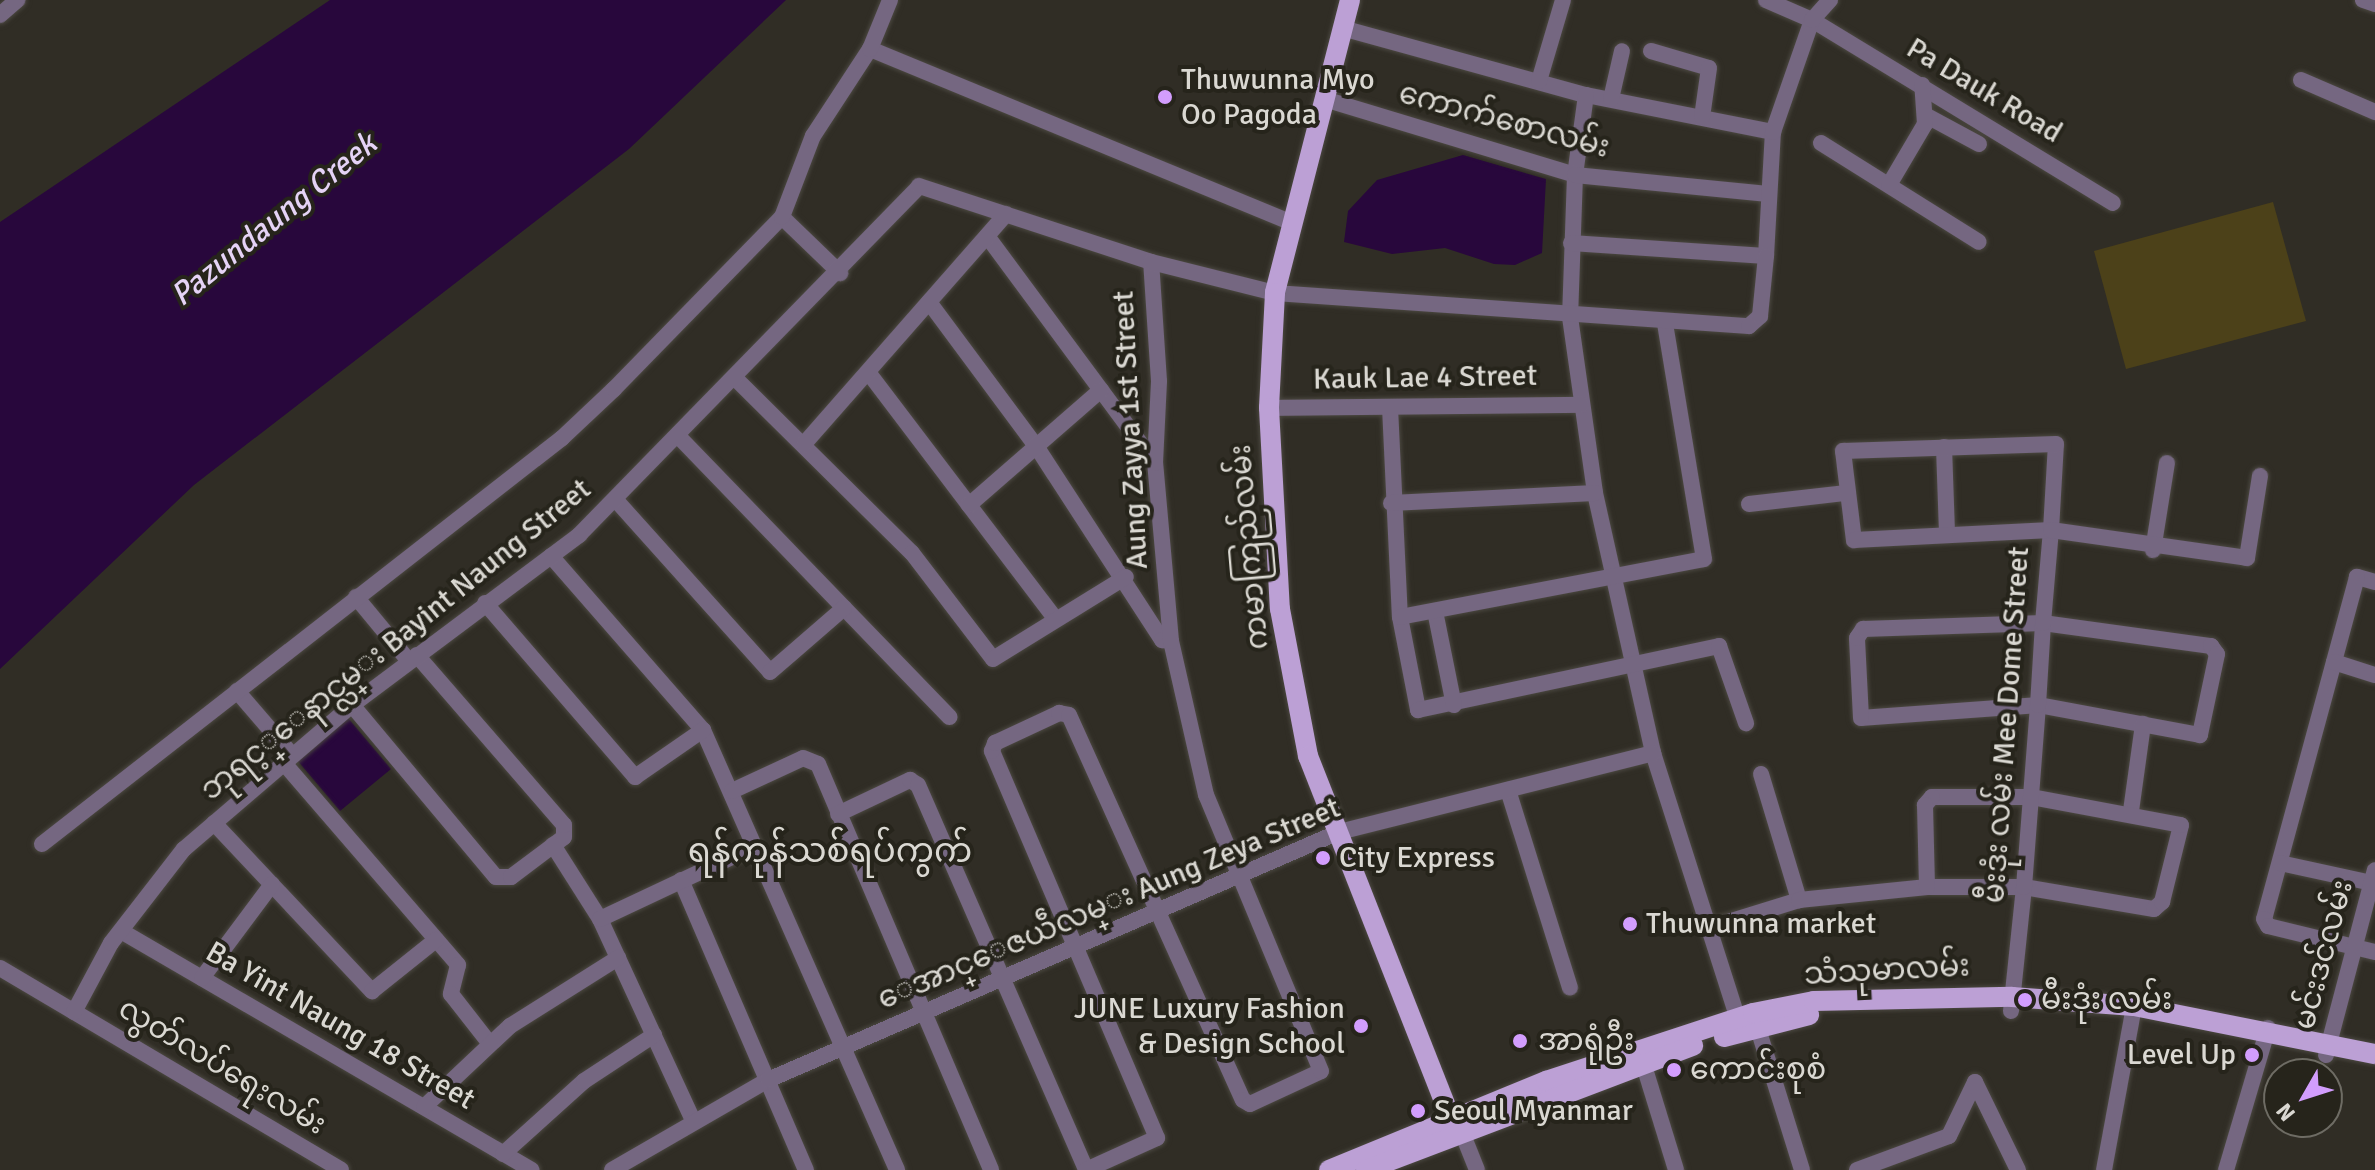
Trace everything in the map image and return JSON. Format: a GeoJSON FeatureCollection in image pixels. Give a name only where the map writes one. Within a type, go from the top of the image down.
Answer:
{"type":"FeatureCollection","features":[{"type":"Feature","properties":{"kind":"main road","name":"ကမာကြည်လမ်း"},"geometry":{"type":"LineString","coordinates":[[1350,0],[1275,293],[1269,408],[1280,609],[1308,756],[1455,1124]]}},
{"type":"Feature","properties":{"kind":"main road","name":"သံသုမာလမ်း"},"geometry":{"type":"LineString","coordinates":[[1329,1170],[1748,1023],[1848,1010],[2012,1004],[2133,1012],[2266,1034],[2328,1049],[2375,1054]]}},
{"type":"Feature","properties":{"kind":"main road","name":"သံသုမာလမ်း"},"geometry":{"type":"LineString","coordinates":[[2328,1049],[2375,1069]]}},
{"type":"Feature","properties":{"kind":"main road","name":"သံသုမာလမ်း"},"geometry":{"type":"LineString","coordinates":[[1366,1170],[1455,1124]]}},
{"type":"Feature","properties":{"kind":"street"},"geometry":{"type":"LineString","coordinates":[[0,15],[17,0]]}},
{"type":"Feature","properties":{"kind":"street"},"geometry":{"type":"LineString","coordinates":[[42,844],[562,438],[782,217],[813,136],[870,49],[890,0]]}},
{"type":"Feature","properties":{"kind":"street"},"geometry":{"type":"LineString","coordinates":[[1539,81],[1563,0]]}},
{"type":"Feature","properties":{"kind":"street","name":"Pa Dauk Road"},"geometry":{"type":"LineString","coordinates":[[1766,0],[1818,24],[2113,203]]}},
{"type":"Feature","properties":{"kind":"street"},"geometry":{"type":"LineString","coordinates":[[1571,243],[1766,256],[1773,132],[1830,0]]}},
{"type":"Feature","properties":{"kind":"street"},"geometry":{"type":"LineString","coordinates":[[2363,0],[2375,4]]}},
{"type":"Feature","properties":{"kind":"street"},"geometry":{"type":"LineString","coordinates":[[1342,28],[1586,95],[1773,132]]}},
{"type":"Feature","properties":{"kind":"street"},"geometry":{"type":"LineString","coordinates":[[870,49],[1293,223]]}},
{"type":"Feature","properties":{"kind":"street"},"geometry":{"type":"LineString","coordinates":[[1611,99],[1622,51]]}},
{"type":"Feature","properties":{"kind":"street"},"geometry":{"type":"LineString","coordinates":[[1651,51],[1709,68],[1702,117]]}},
{"type":"Feature","properties":{"kind":"street"},"geometry":{"type":"LineString","coordinates":[[2301,80],[2375,112]]}},
{"type":"Feature","properties":{"kind":"street"},"geometry":{"type":"LineString","coordinates":[[1889,185],[1927,116],[1922,85]]}},
{"type":"Feature","properties":{"kind":"street"},"geometry":{"type":"LineString","coordinates":[[1586,95],[1575,175],[1570,317],[1581,405],[1611,577],[1653,753],[1709,928],[1802,1170]]}},
{"type":"Feature","properties":{"kind":"street","name":"ကောက်စောလမ်း"},"geometry":{"type":"LineString","coordinates":[[1324,99],[1575,175],[1768,194]]}},
{"type":"Feature","properties":{"kind":"street"},"geometry":{"type":"LineString","coordinates":[[1927,116],[1979,144]]}},
{"type":"Feature","properties":{"kind":"street"},"geometry":{"type":"LineString","coordinates":[[1821,143],[1979,242]]}},
{"type":"Feature","properties":{"kind":"street","name":"ဘုရင့္ေနာင္လမ္း Bayint Naung Street"},"geometry":{"type":"LineString","coordinates":[[74,1012],[121,931],[214,823],[352,705],[551,556],[615,499],[737,380],[919,186],[1151,262],[1275,293],[1665,324],[1754,325],[1766,256]]}},
{"type":"Feature","properties":{"kind":"street"},"geometry":{"type":"LineString","coordinates":[[804,444],[1006,214]]}},
{"type":"Feature","properties":{"kind":"street"},"geometry":{"type":"LineString","coordinates":[[782,217],[840,273]]}},
{"type":"Feature","properties":{"kind":"street"},"geometry":{"type":"LineString","coordinates":[[987,236],[1155,463]]}},
{"type":"Feature","properties":{"kind":"street","name":"Aung Zayya 1st Street"},"geometry":{"type":"LineString","coordinates":[[1151,262],[1159,381],[1155,463],[1171,641],[1206,795],[1236,873],[1322,1068],[1246,1102],[1159,910]]}},
{"type":"Feature","properties":{"kind":"street"},"geometry":{"type":"LineString","coordinates":[[929,302],[1038,449],[1126,577],[1162,640],[1171,641]]}},
{"type":"Feature","properties":{"kind":"street"},"geometry":{"type":"LineString","coordinates":[[1400,617],[1704,559],[1665,324]]}},
{"type":"Feature","properties":{"kind":"street"},"geometry":{"type":"LineString","coordinates":[[868,372],[1055,618]]}},
{"type":"Feature","properties":{"kind":"street"},"geometry":{"type":"LineString","coordinates":[[737,380],[912,553],[993,659],[1126,577]]}},
{"type":"Feature","properties":{"kind":"street"},"geometry":{"type":"LineString","coordinates":[[969,505],[1038,449],[1101,390]]}},
{"type":"Feature","properties":{"kind":"street","name":"Kauk Lae 4 Street"},"geometry":{"type":"LineString","coordinates":[[1269,408],[1581,405]]}},
{"type":"Feature","properties":{"kind":"street"},"geometry":{"type":"LineString","coordinates":[[1390,407],[1391,503],[1400,617],[1415,705],[1422,712],[1631,669],[1719,646],[1746,723]]}},
{"type":"Feature","properties":{"kind":"street"},"geometry":{"type":"LineString","coordinates":[[680,438],[949,717]]}},
{"type":"Feature","properties":{"kind":"street","name":"မီးဒုံး လမ်း Mee Dome Street"},"geometry":{"type":"LineString","coordinates":[[1944,447],[2056,444],[2024,887],[2012,1004]]}},
{"type":"Feature","properties":{"kind":"street"},"geometry":{"type":"LineString","coordinates":[[1947,534],[1944,447],[1846,449],[1846,493],[1854,540],[2051,530],[2153,550],[2247,558],[2260,476]]}},
{"type":"Feature","properties":{"kind":"street"},"geometry":{"type":"LineString","coordinates":[[2153,550],[2167,463]]}},
{"type":"Feature","properties":{"kind":"street"},"geometry":{"type":"LineString","coordinates":[[1391,503],[1595,493]]}},
{"type":"Feature","properties":{"kind":"street"},"geometry":{"type":"LineString","coordinates":[[1749,504],[1846,493]]}},
{"type":"Feature","properties":{"kind":"street"},"geometry":{"type":"LineString","coordinates":[[615,499],[774,672],[844,608]]}},
{"type":"Feature","properties":{"kind":"street"},"geometry":{"type":"LineString","coordinates":[[551,556],[703,730],[897,1170]]}},
{"type":"Feature","properties":{"kind":"street"},"geometry":{"type":"LineString","coordinates":[[2375,582],[2357,577],[2264,924],[2375,952]]}},
{"type":"Feature","properties":{"kind":"street"},"geometry":{"type":"LineString","coordinates":[[352,705],[504,880],[566,832],[356,597]]}},
{"type":"Feature","properties":{"kind":"street"},"geometry":{"type":"LineString","coordinates":[[485,603],[639,779],[703,730]]}},
{"type":"Feature","properties":{"kind":"street"},"geometry":{"type":"LineString","coordinates":[[1435,611],[1454,705]]}},
{"type":"Feature","properties":{"kind":"street"},"geometry":{"type":"LineString","coordinates":[[2043,623],[2215,650],[2200,735],[2038,705],[1861,718],[1857,638],[1863,629],[2043,623]]}},
{"type":"Feature","properties":{"kind":"street"},"geometry":{"type":"LineString","coordinates":[[2334,662],[2375,675]]}},
{"type":"Feature","properties":{"kind":"street"},"geometry":{"type":"LineString","coordinates":[[237,691],[458,965],[451,994],[490,1044]]}},
{"type":"Feature","properties":{"kind":"street"},"geometry":{"type":"LineString","coordinates":[[838,814],[915,781],[1086,1170],[1156,1142],[1080,944],[993,747],[1065,712],[1159,910]]}},
{"type":"Feature","properties":{"kind":"street"},"geometry":{"type":"LineString","coordinates":[[2131,811],[2143,724]]}},
{"type":"Feature","properties":{"kind":"street","name":"ေအာင္ေဇယဵလမ္း Aung Zeya Street"},"geometry":{"type":"LineString","coordinates":[[612,1170],[692,1118],[768,1080],[1159,910],[1236,873],[1339,832],[1653,753]]}},
{"type":"Feature","properties":{"kind":"street"},"geometry":{"type":"LineString","coordinates":[[732,791],[813,760],[991,1170]]}},
{"type":"Feature","properties":{"kind":"street"},"geometry":{"type":"LineString","coordinates":[[1761,774],[1799,900]]}},
{"type":"Feature","properties":{"kind":"street"},"geometry":{"type":"LineString","coordinates":[[1508,790],[1570,988]]}},
{"type":"Feature","properties":{"kind":"street"},"geometry":{"type":"LineString","coordinates":[[1709,928],[1799,900],[1927,887],[2024,887],[2160,907],[2181,825],[2131,811],[2031,797],[1927,799],[1927,887]]}},
{"type":"Feature","properties":{"kind":"street"},"geometry":{"type":"LineString","coordinates":[[214,823],[372,991],[436,940]]}},
{"type":"Feature","properties":{"kind":"street"},"geometry":{"type":"LineString","coordinates":[[553,845],[600,919],[692,1118]]}},
{"type":"Feature","properties":{"kind":"street"},"geometry":{"type":"LineString","coordinates":[[600,919],[755,846]]}},
{"type":"Feature","properties":{"kind":"street"},"geometry":{"type":"LineString","coordinates":[[2280,863],[2373,876]]}},
{"type":"Feature","properties":{"kind":"street","name":"မင်းဒင်လမ်း"},"geometry":{"type":"LineString","coordinates":[[2328,1049],[2373,876]]}},
{"type":"Feature","properties":{"kind":"street"},"geometry":{"type":"LineString","coordinates":[[681,880],[806,1170]]}},
{"type":"Feature","properties":{"kind":"street"},"geometry":{"type":"LineString","coordinates":[[202,978],[272,884]]}},
{"type":"Feature","properties":{"kind":"street","name":"Ba Yint Naung 18 Street"},"geometry":{"type":"LineString","coordinates":[[121,931],[531,1170]]}},
{"type":"Feature","properties":{"kind":"street"},"geometry":{"type":"LineString","coordinates":[[424,1107],[490,1044],[618,958]]}},
{"type":"Feature","properties":{"kind":"street","name":"လွတ်လပ်ရေးလမ်း"},"geometry":{"type":"LineString","coordinates":[[0,968],[341,1170]]}},
{"type":"Feature","properties":{"kind":"street"},"geometry":{"type":"LineString","coordinates":[[2104,1170],[2133,1012]]}},
{"type":"Feature","properties":{"kind":"street"},"geometry":{"type":"LineString","coordinates":[[2226,1170],[2266,1034]]}},
{"type":"Feature","properties":{"kind":"street"},"geometry":{"type":"LineString","coordinates":[[503,1154],[584,1081],[654,1035]]}},
{"type":"Feature","properties":{"kind":"street"},"geometry":{"type":"LineString","coordinates":[[1642,1058],[1676,1170]]}},
{"type":"Feature","properties":{"kind":"street"},"geometry":{"type":"LineString","coordinates":[[1857,1170],[1949,1136],[1975,1082],[2018,1170]]}},
{"type":"Feature","properties":{"kind":"street"},"geometry":{"type":"LineString","coordinates":[[1455,1124],[1477,1170]]}},
{"type":"Feature","properties":{"kind":"shaded area"},"geometry":{"type":"Polygon","coordinates":[[[2273,202],[2306,321],[2126,369],[2094,251],[2273,202]]]}},
{"type":"Feature","properties":{"kind":"water","name":"Pazundaung Creek"},"geometry":{"type":"Polygon","coordinates":[[[330,0],[786,0],[629,149],[194,485],[0,669],[0,222],[330,0]]]}},
{"type":"Feature","properties":{"kind":"water"},"geometry":{"type":"Polygon","coordinates":[[[1463,155],[1546,179],[1542,253],[1515,265],[1494,264],[1445,248],[1392,254],[1344,242],[1348,211],[1377,180],[1463,155]]]}},
{"type":"Feature","properties":{"kind":"water"},"geometry":{"type":"Polygon","coordinates":[[[348,718],[391,769],[340,811],[297,760],[348,718]]]}},
{"type":"Feature","properties":{"kind":"place","name":"Thuwunna Myo Oo Pagoda"},"geometry":{"type":"Point","coordinates":[1165,97]}},
{"type":"Feature","properties":{"kind":"place","name":"City Express"},"geometry":{"type":"Point","coordinates":[1323,858]}},
{"type":"Feature","properties":{"kind":"place","name":"Thuwunna market"},"geometry":{"type":"Point","coordinates":[1630,924]}},
{"type":"Feature","properties":{"kind":"place","name":"မီးဒုံး လမ်း"},"geometry":{"type":"Point","coordinates":[2025,1000]}},
{"type":"Feature","properties":{"kind":"place","name":"JUNE Luxury Fashion & Design School"},"geometry":{"type":"Point","coordinates":[1361,1026]}},
{"type":"Feature","properties":{"kind":"place","name":"အာရုံဦး"},"geometry":{"type":"Point","coordinates":[1520,1041]}},
{"type":"Feature","properties":{"kind":"place","name":"Level Up"},"geometry":{"type":"Point","coordinates":[2252,1055]}},
{"type":"Feature","properties":{"kind":"place","name":"ကောင်းစုစံ"},"geometry":{"type":"Point","coordinates":[1674,1070]}},
{"type":"Feature","properties":{"kind":"place","name":"Seoul Myanmar"},"geometry":{"type":"Point","coordinates":[1418,1111]}},
{"type":"Feature","properties":{"kind":"district","name":"ရန်ကုန်သစ်ရပ်ကွက်"},"geometry":{"type":"Point","coordinates":[830,852]}}]}
